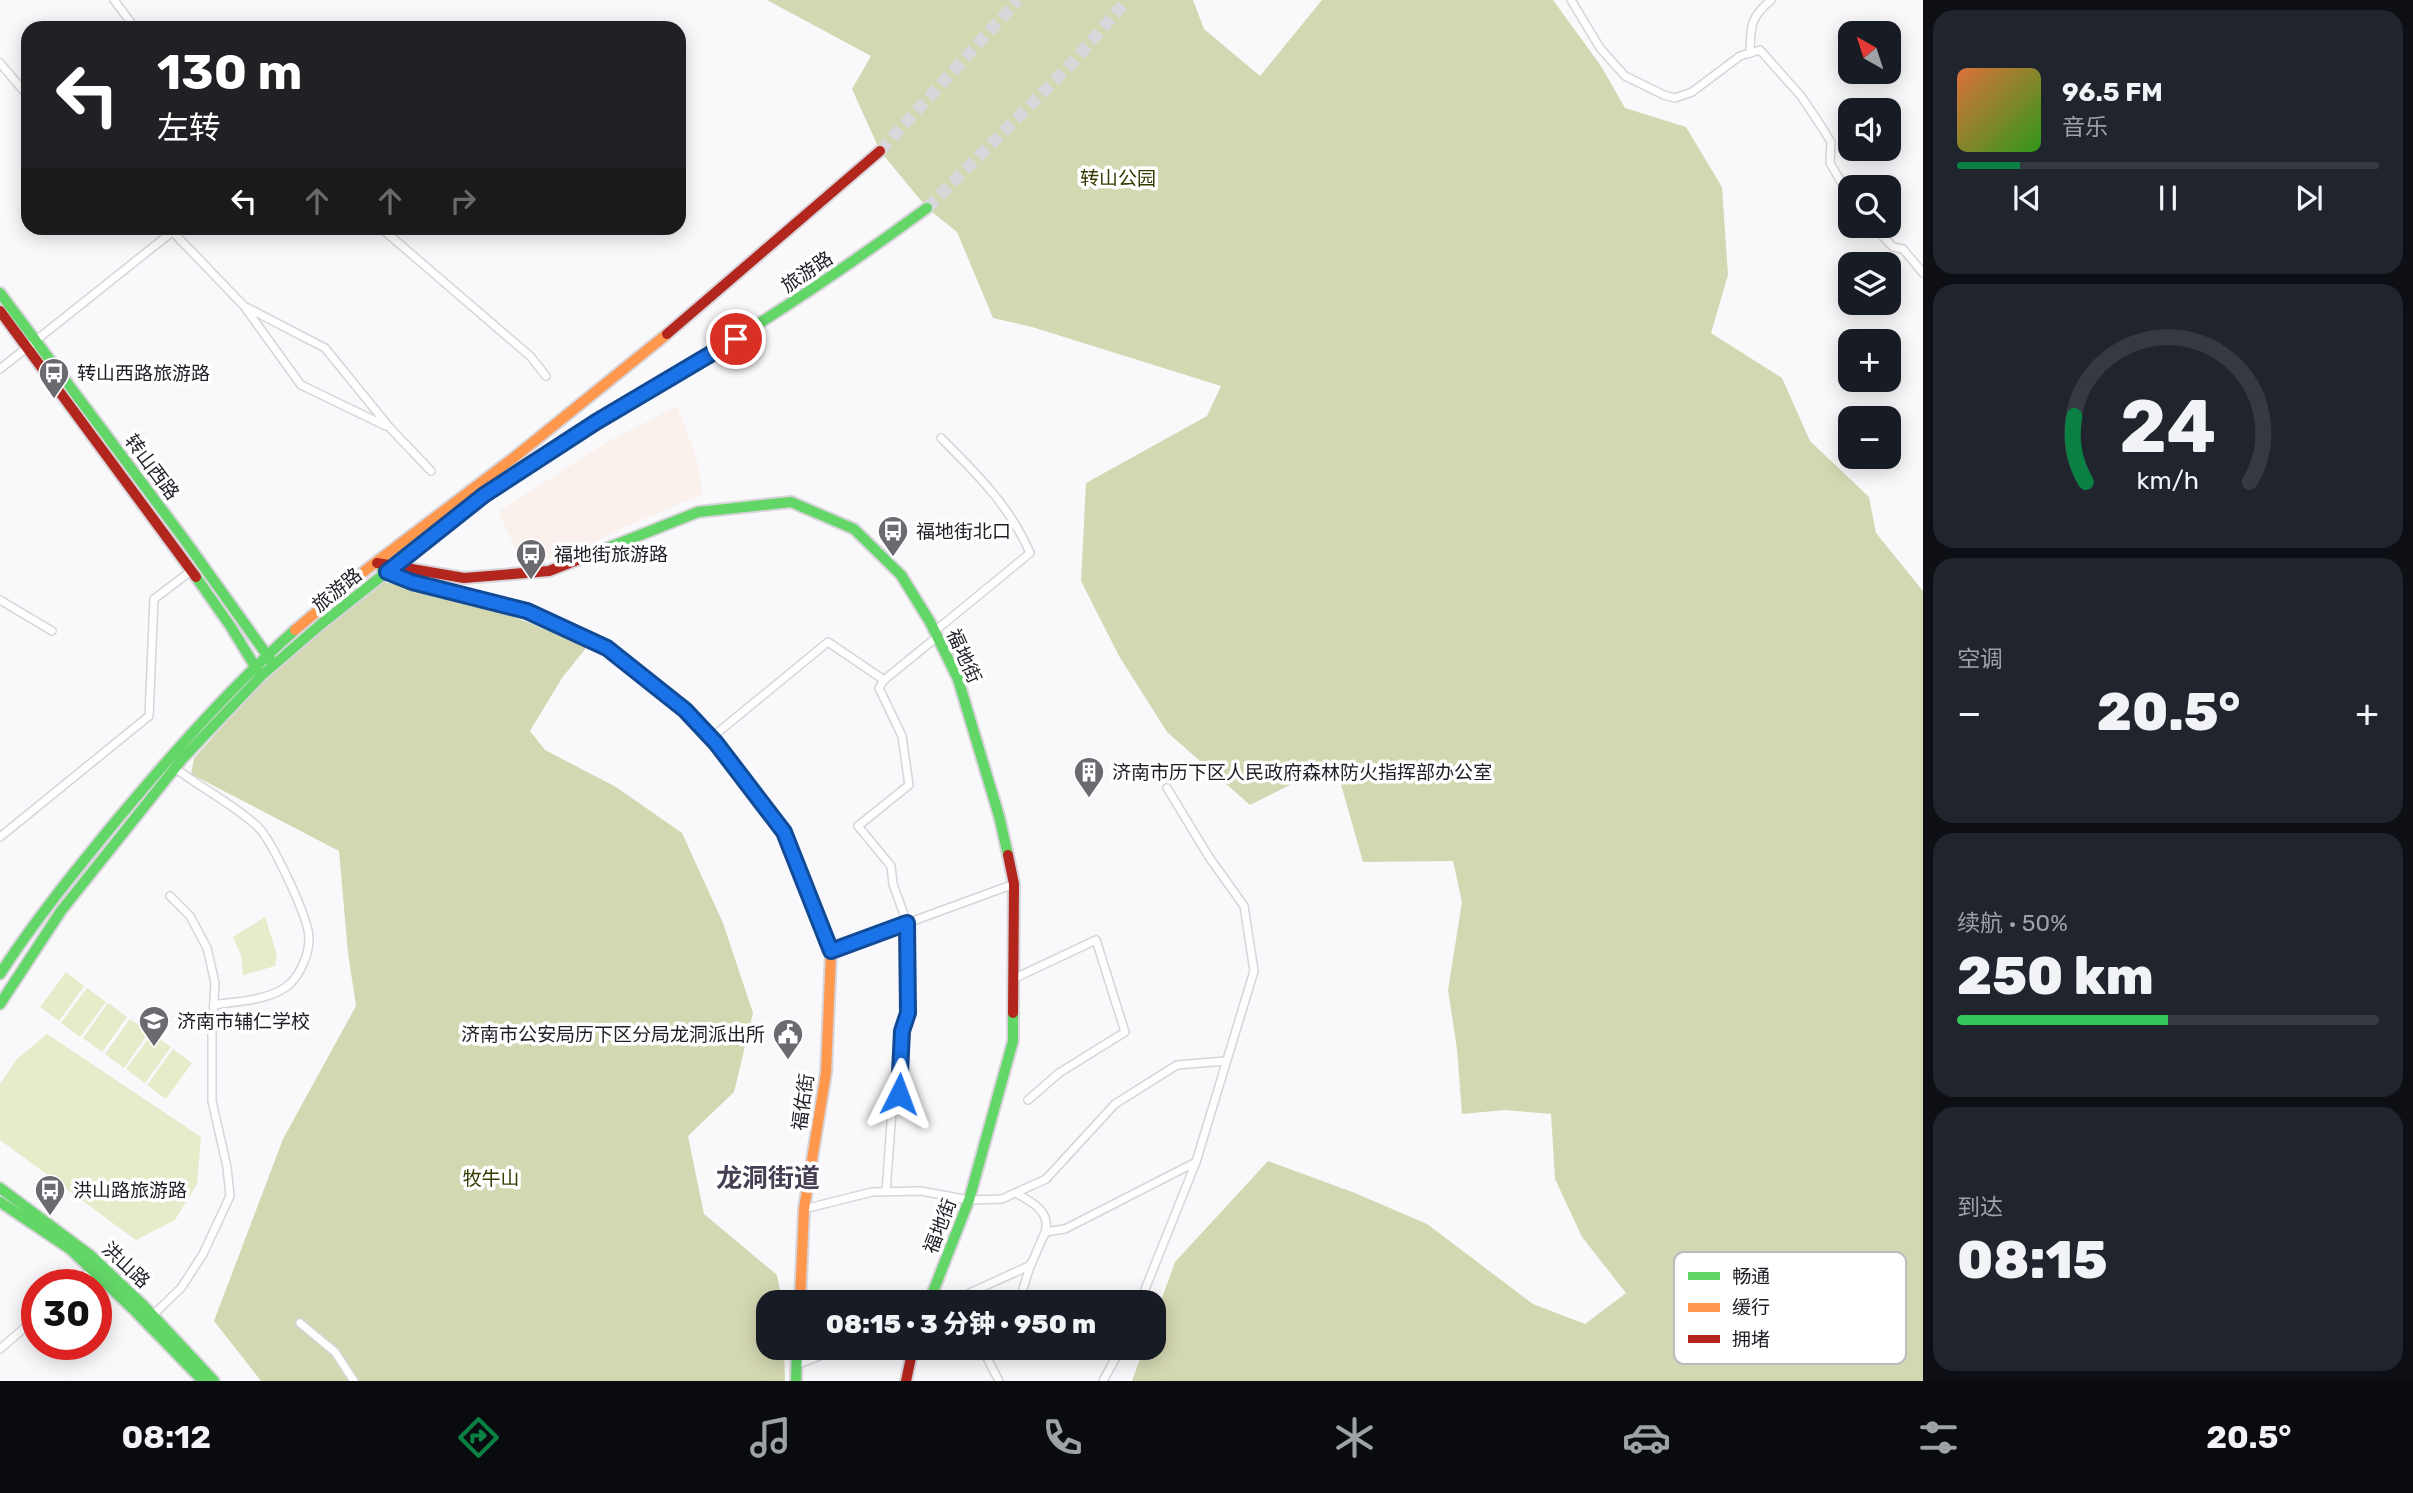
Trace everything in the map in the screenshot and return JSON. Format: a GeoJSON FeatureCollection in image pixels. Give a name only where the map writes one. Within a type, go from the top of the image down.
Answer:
{"type":"FeatureCollection","features":[{"type":"Feature","properties":{"kind":"main road","name":"旅游路"},"geometry":{"type":"LineString","coordinates":[[271,661],[320,608],[516,456],[702,306],[880,151]]}},
{"type":"Feature","properties":{"kind":"main road","name":"旅游路"},"geometry":{"type":"LineString","coordinates":[[0,974],[13,953],[106,833],[166,761],[258,671],[484,495],[596,422],[759,325],[856,261],[927,208]]}},
{"type":"Feature","properties":{"kind":"main road","name":"转山西路"},"geometry":{"type":"LineString","coordinates":[[0,293],[31,344],[231,627],[258,671]]}},
{"type":"Feature","properties":{"kind":"main road","name":"转山西路"},"geometry":{"type":"LineString","coordinates":[[0,311],[31,344],[192,549],[271,661]]}},
{"type":"Feature","properties":{"kind":"main road","name":"福地街"},"geometry":{"type":"LineString","coordinates":[[391,570],[464,578],[549,571],[698,512],[791,502],[854,529],[901,575],[936,634],[962,691],[999,816],[1014,884],[1013,1041],[970,1200],[934,1290]]}},
{"type":"Feature","properties":{"kind":"main road","name":"福佑街"},"geometry":{"type":"LineString","coordinates":[[377,563],[412,582],[527,611],[607,648],[685,710],[711,738],[784,832],[831,951],[826,1073],[804,1209],[801,1290]]}},
{"type":"Feature","properties":{"kind":"main road","name":"旅游路"},"geometry":{"type":"LineString","coordinates":[[0,1004],[61,911],[174,768],[258,671]]}},
{"type":"Feature","properties":{"kind":"main road","name":"洪山路"},"geometry":{"type":"LineString","coordinates":[[0,1188],[90,1255],[153,1315],[214,1381]]}},
{"type":"Feature","properties":{"kind":"main road","name":"洪山路"},"geometry":{"type":"LineString","coordinates":[[0,1202],[70,1249],[91,1269]]}},
{"type":"Feature","properties":{"kind":"main road","name":"洪山路"},"geometry":{"type":"LineString","coordinates":[[112,1289],[203,1381]]}},
{"type":"Feature","properties":{"kind":"main road"},"geometry":{"type":"LineString","coordinates":[[796,1360],[796,1381]]}},
{"type":"Feature","properties":{"kind":"main road"},"geometry":{"type":"LineString","coordinates":[[906,1381],[910,1360]]}},
{"type":"Feature","properties":{"kind":"street"},"geometry":{"type":"LineString","coordinates":[[114,0],[130,21]]}},
{"type":"Feature","properties":{"kind":"street"},"geometry":{"type":"LineString","coordinates":[[1571,0],[1600,48],[1625,76],[1675,98],[1692,92],[1740,56],[1760,50],[1804,99],[1831,142],[1830,163],[1838,177]]}},
{"type":"Feature","properties":{"kind":"street"},"geometry":{"type":"LineString","coordinates":[[1750,53],[1752,22],[1757,12],[1771,0]]}},
{"type":"Feature","properties":{"kind":"street"},"geometry":{"type":"LineString","coordinates":[[0,63],[21,88]]}},
{"type":"Feature","properties":{"kind":"street"},"geometry":{"type":"LineString","coordinates":[[0,369],[166,235]]}},
{"type":"Feature","properties":{"kind":"street"},"geometry":{"type":"LineString","coordinates":[[179,235],[244,306],[301,385],[390,428]]}},
{"type":"Feature","properties":{"kind":"street"},"geometry":{"type":"LineString","coordinates":[[389,235],[530,356],[546,376]]}},
{"type":"Feature","properties":{"kind":"street"},"geometry":{"type":"LineString","coordinates":[[1884,238],[1893,247],[1903,249],[1923,273]]}},
{"type":"Feature","properties":{"kind":"street"},"geometry":{"type":"LineString","coordinates":[[244,306],[325,348],[390,428],[431,471]]}},
{"type":"Feature","properties":{"kind":"street"},"geometry":{"type":"LineString","coordinates":[[886,1192],[892,1110],[899,1094],[902,1031],[908,1013],[907,923],[893,884],[891,866],[858,826],[909,785],[902,736],[879,688],[884,680],[1030,553],[1009,512],[988,485],[941,438]]}},
{"type":"Feature","properties":{"kind":"street"},"geometry":{"type":"LineString","coordinates":[[0,836],[149,716],[154,599],[191,571]]}},
{"type":"Feature","properties":{"kind":"street"},"geometry":{"type":"LineString","coordinates":[[0,600],[52,631]]}},
{"type":"Feature","properties":{"kind":"street"},"geometry":{"type":"LineString","coordinates":[[711,738],[828,642],[884,680]]}},
{"type":"Feature","properties":{"kind":"street"},"geometry":{"type":"LineString","coordinates":[[174,768],[260,828],[296,896],[310,939],[301,970],[288,986],[268,996],[214,1005]]}},
{"type":"Feature","properties":{"kind":"street"},"geometry":{"type":"LineString","coordinates":[[1145,1290],[1196,1163],[1254,971],[1244,906],[1209,857],[1167,788]]}},
{"type":"Feature","properties":{"kind":"street"},"geometry":{"type":"LineString","coordinates":[[831,951],[1014,884]]}},
{"type":"Feature","properties":{"kind":"street"},"geometry":{"type":"LineString","coordinates":[[153,1315],[181,1288],[215,1230],[230,1196],[228,1167],[212,1101],[215,983],[207,948],[190,916],[170,896]]}},
{"type":"Feature","properties":{"kind":"street"},"geometry":{"type":"LineString","coordinates":[[1013,979],[1096,940],[1125,1032],[1059,1073],[1028,1100]]}},
{"type":"Feature","properties":{"kind":"street"},"geometry":{"type":"LineString","coordinates":[[804,1209],[872,1192],[921,1191],[970,1200],[1002,1199],[1046,1179],[1115,1104],[1177,1065],[1225,1061]]}},
{"type":"Feature","properties":{"kind":"street"},"geometry":{"type":"LineString","coordinates":[[1045,1232],[1065,1228],[1196,1163]]}},
{"type":"Feature","properties":{"kind":"street"},"geometry":{"type":"LineString","coordinates":[[1016,1192],[1035,1203],[1048,1222],[1022,1290]]}},
{"type":"Feature","properties":{"kind":"street"},"geometry":{"type":"LineString","coordinates":[[976,1290],[1031,1265]]}},
{"type":"Feature","properties":{"kind":"street"},"geometry":{"type":"LineString","coordinates":[[300,1323],[335,1352],[354,1381]]}},
{"type":"Feature","properties":{"kind":"street"},"geometry":{"type":"LineString","coordinates":[[0,1349],[21,1331]]}},
{"type":"Feature","properties":{"kind":"street"},"geometry":{"type":"LineString","coordinates":[[796,1365],[809,1360]]}},
{"type":"Feature","properties":{"kind":"street"},"geometry":{"type":"LineString","coordinates":[[988,1360],[999,1381]]}},
{"type":"Feature","properties":{"kind":"street"},"geometry":{"type":"LineString","coordinates":[[1103,1381],[1114,1360]]}},
{"type":"Feature","properties":{"kind":"shaded area"},"geometry":{"type":"Polygon","coordinates":[[[677,406],[696,456],[703,494],[625,527],[568,557],[522,562],[498,512],[607,442],[677,406]]]}},
{"type":"Feature","properties":{"kind":"green space","name":"转山公园"},"geometry":{"type":"Polygon","coordinates":[[[767,0],[1193,0],[1204,29],[1260,76],[1322,0],[1553,0],[1601,66],[1625,108],[1686,127],[1722,187],[1728,275],[1711,333],[1782,378],[1810,441],[1869,497],[1876,533],[1923,591],[1923,1381],[1132,1381],[1140,1360],[1166,1360],[1165,1290],[1175,1262],[1268,1161],[1355,1193],[1427,1224],[1533,1304],[1585,1324],[1626,1293],[1582,1237],[1555,1179],[1551,1114],[1505,1110],[1462,1114],[1457,1049],[1448,990],[1462,902],[1453,861],[1363,862],[1340,781],[1308,776],[1250,805],[1167,732],[1119,656],[1081,581],[1086,483],[1207,416],[1221,386],[1032,327],[993,318],[957,232],[927,208],[880,151],[852,89],[871,56],[767,0]]]}},
{"type":"Feature","properties":{"kind":"green space","name":"牧牛山"},"geometry":{"type":"Polygon","coordinates":[[[383,582],[437,593],[487,608],[586,648],[562,678],[530,731],[545,750],[616,787],[682,833],[723,923],[753,1013],[734,1092],[688,1136],[704,1214],[777,1275],[780,1290],[756,1290],[756,1360],[784,1360],[785,1381],[261,1381],[214,1321],[283,1139],[356,1006],[348,953],[339,851],[191,774],[194,758],[272,672],[323,627],[383,582]]]}},
{"type":"Feature","properties":{"kind":"green space"},"geometry":{"type":"Polygon","coordinates":[[[265,917],[277,955],[275,966],[243,975],[241,955],[233,937],[265,917]]]}},
{"type":"Feature","properties":{"kind":"green space"},"geometry":{"type":"Polygon","coordinates":[[[66,972],[84,986],[59,1021],[40,1007],[66,972]]]}},
{"type":"Feature","properties":{"kind":"green space"},"geometry":{"type":"Polygon","coordinates":[[[87,988],[106,1002],[80,1037],[61,1023],[87,988]]]}},
{"type":"Feature","properties":{"kind":"green space"},"geometry":{"type":"Polygon","coordinates":[[[108,1003],[127,1017],[102,1052],[83,1038],[108,1003]]]}},
{"type":"Feature","properties":{"kind":"green space"},"geometry":{"type":"Polygon","coordinates":[[[130,1019],[149,1032],[124,1068],[105,1054],[130,1019]]]}},
{"type":"Feature","properties":{"kind":"green space"},"geometry":{"type":"Polygon","coordinates":[[[47,1034],[201,1137],[197,1184],[175,1220],[136,1240],[0,1140],[0,1084],[17,1059],[47,1034]]]}},
{"type":"Feature","properties":{"kind":"green space"},"geometry":{"type":"Polygon","coordinates":[[[152,1034],[171,1047],[145,1083],[126,1069],[152,1034]]]}},
{"type":"Feature","properties":{"kind":"green space"},"geometry":{"type":"Polygon","coordinates":[[[173,1049],[192,1063],[166,1099],[147,1085],[173,1049]]]}},
{"type":"Feature","properties":{"kind":"tunnel"},"geometry":{"type":"LineString","coordinates":[[880,151],[1018,0]]}},
{"type":"Feature","properties":{"kind":"tunnel"},"geometry":{"type":"LineString","coordinates":[[927,208],[1073,62],[1127,0]]}},
{"type":"Feature","properties":{"kind":"traffic: fast"},"geometry":{"type":"LineString","coordinates":[[693,364],[812,289],[927,208]]}},
{"type":"Feature","properties":{"kind":"traffic: fast"},"geometry":{"type":"LineString","coordinates":[[0,293],[184,539],[272,662]]}},
{"type":"Feature","properties":{"kind":"traffic: fast"},"geometry":{"type":"LineString","coordinates":[[0,1004],[61,911],[183,758],[261,676],[320,625],[484,495]]}},
{"type":"Feature","properties":{"kind":"traffic: fast"},"geometry":{"type":"LineString","coordinates":[[595,553],[698,512],[791,502],[854,529],[901,575],[930,622],[958,679],[1008,855]]}},
{"type":"Feature","properties":{"kind":"traffic: fast"},"geometry":{"type":"LineString","coordinates":[[382,569],[413,582],[527,612],[607,648],[685,710],[716,743],[784,832],[831,952]]}},
{"type":"Feature","properties":{"kind":"traffic: fast"},"geometry":{"type":"LineString","coordinates":[[196,577],[259,673]]}},
{"type":"Feature","properties":{"kind":"traffic: fast"},"geometry":{"type":"LineString","coordinates":[[0,974],[56,896],[137,796],[225,698],[295,630]]}},
{"type":"Feature","properties":{"kind":"traffic: fast"},"geometry":{"type":"LineString","coordinates":[[934,1290],[969,1200],[1013,1041],[1013,1013]]}},
{"type":"Feature","properties":{"kind":"traffic: fast"},"geometry":{"type":"LineString","coordinates":[[0,1188],[90,1255],[143,1305],[214,1381]]}},
{"type":"Feature","properties":{"kind":"traffic: fast"},"geometry":{"type":"LineString","coordinates":[[0,1202],[70,1249],[203,1381]]}},
{"type":"Feature","properties":{"kind":"traffic: fast"},"geometry":{"type":"LineString","coordinates":[[796,1381],[797,1360]]}},
{"type":"Feature","properties":{"kind":"traffic: slow"},"geometry":{"type":"LineString","coordinates":[[295,630],[367,569],[516,456],[667,334]]}},
{"type":"Feature","properties":{"kind":"traffic: slow"},"geometry":{"type":"LineString","coordinates":[[801,1290],[804,1209],[826,1073],[831,952]]}},
{"type":"Feature","properties":{"kind":"traffic: jam"},"geometry":{"type":"LineString","coordinates":[[667,334],[880,151]]}},
{"type":"Feature","properties":{"kind":"traffic: jam"},"geometry":{"type":"LineString","coordinates":[[0,311],[196,577]]}},
{"type":"Feature","properties":{"kind":"traffic: jam"},"geometry":{"type":"LineString","coordinates":[[484,495],[596,422],[693,364]]}},
{"type":"Feature","properties":{"kind":"traffic: jam"},"geometry":{"type":"LineString","coordinates":[[377,563],[464,578],[549,571],[595,553]]}},
{"type":"Feature","properties":{"kind":"traffic: jam"},"geometry":{"type":"LineString","coordinates":[[1008,855],[1014,884],[1013,1013]]}},
{"type":"Feature","properties":{"kind":"traffic: jam"},"geometry":{"type":"LineString","coordinates":[[906,1381],[910,1360]]}},
{"type":"Feature","properties":{"kind":"place","name":"转山西路旅游路"},"geometry":{"type":"Point","coordinates":[54,400]}},
{"type":"Feature","properties":{"kind":"place","name":"福地街北口"},"geometry":{"type":"Point","coordinates":[893,558]}},
{"type":"Feature","properties":{"kind":"place","name":"福地街旅游路"},"geometry":{"type":"Point","coordinates":[531,581]}},
{"type":"Feature","properties":{"kind":"place","name":"济南市历下区人民政府森林防火指挥部办公室"},"geometry":{"type":"Point","coordinates":[1089,799]}},
{"type":"Feature","properties":{"kind":"place","name":"济南市辅仁学校"},"geometry":{"type":"Point","coordinates":[154,1048]}},
{"type":"Feature","properties":{"kind":"place","name":"济南市公安局历下区分局龙洞派出所"},"geometry":{"type":"Point","coordinates":[788,1061]}},
{"type":"Feature","properties":{"kind":"place","name":"洪山路旅游路"},"geometry":{"type":"Point","coordinates":[50,1217]}},
{"type":"Feature","properties":{"kind":"district","name":"龙洞街道"},"geometry":{"type":"Point","coordinates":[768,1178]}},
{"type":"Feature","properties":{"kind":"route"},"geometry":{"type":"LineString","coordinates":[[736,339],[596,422],[484,495],[387,572],[412,582],[527,611],[607,648],[685,710],[716,743],[784,832],[831,951],[907,923],[908,1013],[902,1031],[899,1094]]}}]}
